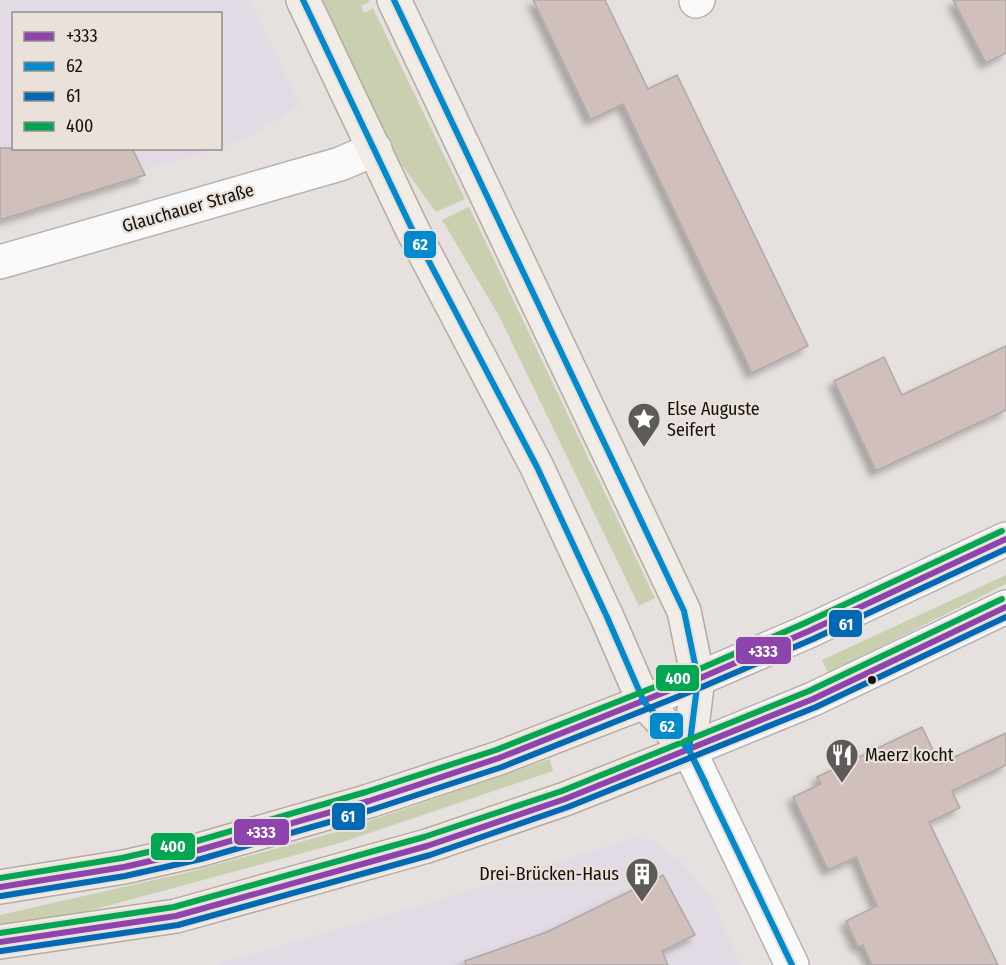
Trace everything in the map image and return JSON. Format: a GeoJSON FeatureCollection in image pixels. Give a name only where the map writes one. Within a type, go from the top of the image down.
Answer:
{"type":"FeatureCollection","features":[{"type":"Feature","properties":{"kind":"main road"},"geometry":{"type":"LineString","coordinates":[[303,0],[412,229],[537,467],[608,617],[644,702],[689,750],[792,965]]}},
{"type":"Feature","properties":{"kind":"main road"},"geometry":{"type":"LineString","coordinates":[[394,0],[684,611],[698,679],[689,750]]}},
{"type":"Feature","properties":{"kind":"main road","name":"Glauchauer Straße"},"geometry":{"type":"LineString","coordinates":[[0,262],[340,164],[375,149]]}},
{"type":"Feature","properties":{"kind":"main road"},"geometry":{"type":"LineString","coordinates":[[0,887],[124,867],[199,850],[369,801],[499,758],[698,679],[809,631],[1006,539]]}},
{"type":"Feature","properties":{"kind":"main road"},"geometry":{"type":"LineString","coordinates":[[0,942],[176,916],[428,846],[565,799],[813,699],[1006,607]]}},
{"type":"Feature","properties":{"kind":"shaded area"},"geometry":{"type":"Polygon","coordinates":[[[0,0],[250,0],[300,104],[246,139],[222,147],[222,12],[12,12],[12,150],[212,150],[0,213],[0,0]]]}},
{"type":"Feature","properties":{"kind":"shaded area"},"geometry":{"type":"Polygon","coordinates":[[[632,838],[652,840],[680,860],[711,898],[741,965],[215,965],[442,899],[632,838]]]}},
{"type":"Feature","properties":{"kind":"green space"},"geometry":{"type":"Polygon","coordinates":[[[321,0],[369,0],[370,2],[361,6],[364,13],[373,8],[465,199],[436,212],[396,157],[321,0]]]}},
{"type":"Feature","properties":{"kind":"green space"},"geometry":{"type":"Polygon","coordinates":[[[469,207],[655,598],[639,606],[498,314],[442,220],[469,207]]]}},
{"type":"Feature","properties":{"kind":"green space"},"geometry":{"type":"Polygon","coordinates":[[[1006,575],[1006,584],[828,673],[822,660],[1006,575]]]}},
{"type":"Feature","properties":{"kind":"green space"},"geometry":{"type":"Polygon","coordinates":[[[550,759],[553,771],[340,843],[44,923],[0,929],[0,915],[185,873],[337,832],[550,759]]]}},
{"type":"Feature","properties":{"kind":"building"},"geometry":{"type":"Polygon","coordinates":[[[533,0],[605,0],[648,89],[677,75],[808,346],[752,373],[623,104],[591,120],[533,0]]]}},
{"type":"Feature","properties":{"kind":"building"},"geometry":{"type":"Polygon","coordinates":[[[953,0],[1006,0],[1006,53],[986,63],[953,0]]]}},
{"type":"Feature","properties":{"kind":"building"},"geometry":{"type":"Polygon","coordinates":[[[0,148],[12,148],[12,150],[133,150],[145,175],[0,220],[0,148]]]}},
{"type":"Feature","properties":{"kind":"building"},"geometry":{"type":"Polygon","coordinates":[[[1006,346],[1006,410],[876,471],[834,381],[884,357],[902,395],[1006,346]]]}},
{"type":"Feature","properties":{"kind":"building"},"geometry":{"type":"Polygon","coordinates":[[[922,727],[940,764],[1006,733],[1006,765],[952,791],[960,808],[929,822],[998,965],[872,965],[863,945],[858,947],[846,921],[877,906],[856,857],[828,870],[793,797],[821,784],[817,777],[922,727]]]}},
{"type":"Feature","properties":{"kind":"building","name":"Drei-Brücken-Haus"},"geometry":{"type":"Polygon","coordinates":[[[663,875],[695,935],[662,951],[668,965],[466,965],[465,961],[547,932],[663,875]]]}},
{"type":"Feature","properties":{"kind":"transit line","name":"62"},"geometry":{"type":"LineString","coordinates":[[303,0],[412,229],[537,467],[644,702],[689,750],[792,965]]}},
{"type":"Feature","properties":{"kind":"transit line","name":"62"},"geometry":{"type":"LineString","coordinates":[[394,0],[684,611],[698,679],[689,750],[706,784]]}},
{"type":"Feature","properties":{"kind":"transit line","name":"400"},"geometry":{"type":"LineString","coordinates":[[0,878],[122,858],[197,841],[366,792],[496,750],[695,671],[805,623],[1002,531]]}},
{"type":"Feature","properties":{"kind":"transit line","name":"+333"},"geometry":{"type":"LineString","coordinates":[[0,887],[124,867],[199,850],[369,801],[499,758],[698,679],[809,631],[1006,539]]}},
{"type":"Feature","properties":{"kind":"transit line","name":"61"},"geometry":{"type":"LineString","coordinates":[[1,896],[125,876],[201,859],[371,810],[502,767],[702,687],[813,639],[1006,549]]}},
{"type":"Feature","properties":{"kind":"transit line","name":"400"},"geometry":{"type":"LineString","coordinates":[[0,933],[174,907],[424,837],[562,791],[809,691],[1002,599]]}},
{"type":"Feature","properties":{"kind":"transit line","name":"+333"},"geometry":{"type":"LineString","coordinates":[[0,942],[176,916],[427,846],[565,799],[813,699],[1006,607]]}},
{"type":"Feature","properties":{"kind":"transit line","name":"61"},"geometry":{"type":"LineString","coordinates":[[1,951],[178,925],[430,855],[568,807],[816,707],[1006,617]]}},
{"type":"Feature","properties":{"kind":"place","name":"Else Auguste Seifert"},"geometry":{"type":"Point","coordinates":[644,448]}},
{"type":"Feature","properties":{"kind":"place","name":"Maerz kocht"},"geometry":{"type":"Point","coordinates":[842,784]}},
{"type":"Feature","properties":{"kind":"place","name":"Drei-Brücken-Haus"},"geometry":{"type":"Point","coordinates":[642,903]}}]}
